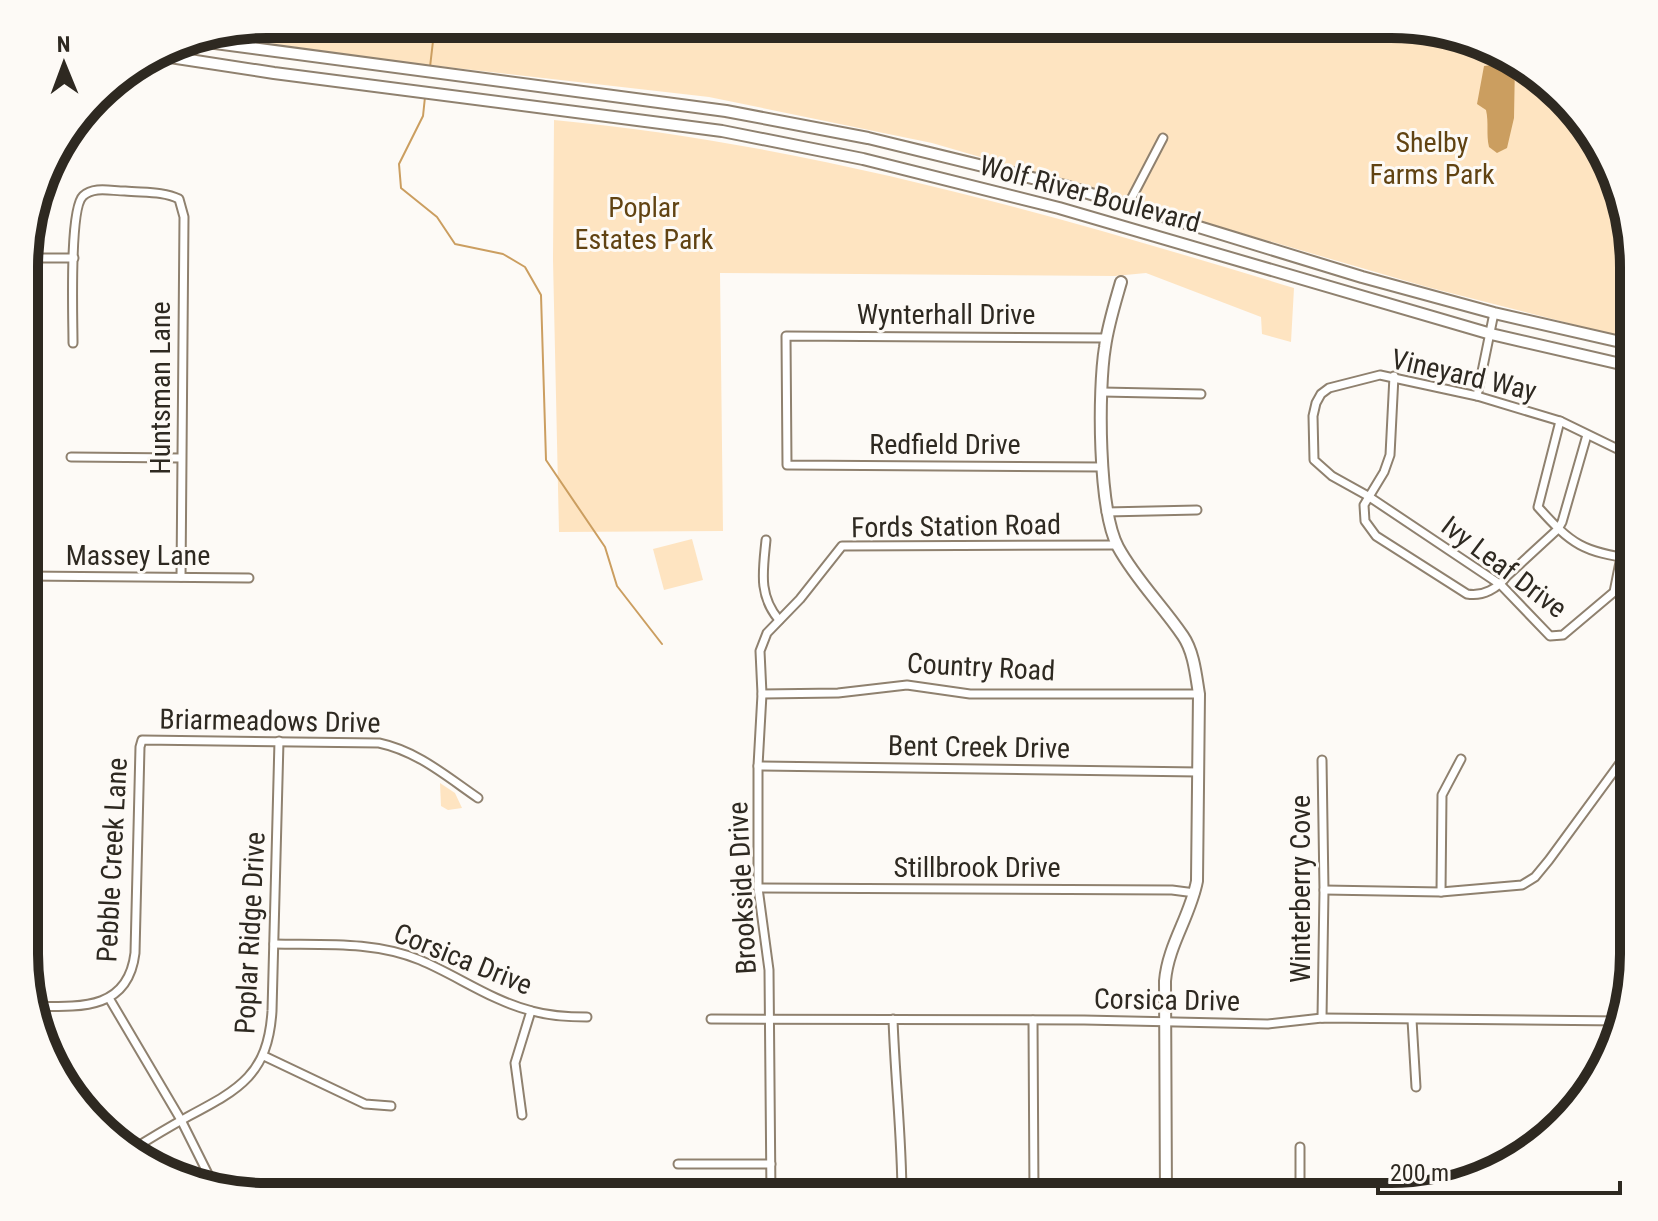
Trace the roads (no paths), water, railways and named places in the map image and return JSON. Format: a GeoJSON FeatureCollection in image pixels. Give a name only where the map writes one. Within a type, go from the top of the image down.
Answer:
{"type":"FeatureCollection","features":[{"type":"Feature","properties":{"kind":"main road","name":"Wolf River Boulevard"},"geometry":{"type":"LineString","coordinates":[[217,43],[726,111],[868,138],[1065,186],[1362,277],[1494,313],[1620,342]]}},
{"type":"Feature","properties":{"kind":"main road","name":"Wolf River Boulevard"},"geometry":{"type":"LineString","coordinates":[[174,57],[722,131],[863,159],[1059,208],[1491,334],[1620,364]]}},
{"type":"Feature","properties":{"kind":"main road"},"geometry":{"type":"LineString","coordinates":[[1121,282],[1106,338],[1102,392],[1106,512],[1117,545],[1150,596],[1184,638],[1199,694],[1198,873],[1195,893],[1169,955],[1165,981],[1166,1183]]}},
{"type":"Feature","properties":{"kind":"street"},"geometry":{"type":"LineString","coordinates":[[1128,205],[1163,138]]}},
{"type":"Feature","properties":{"kind":"street","name":"Huntsman Lane"},"geometry":{"type":"LineString","coordinates":[[74,258],[76,207],[88,193],[98,190],[169,195],[179,199],[184,217],[181,577]]}},
{"type":"Feature","properties":{"kind":"street"},"geometry":{"type":"LineString","coordinates":[[39,258],[74,258],[73,343]]}},
{"type":"Feature","properties":{"kind":"street"},"geometry":{"type":"LineString","coordinates":[[1477,396],[1494,313]]}},
{"type":"Feature","properties":{"kind":"street","name":"Wynterhall Drive"},"geometry":{"type":"LineString","coordinates":[[787,465],[786,336],[1106,338]]}},
{"type":"Feature","properties":{"kind":"street","name":"Vineyard Way"},"geometry":{"type":"LineString","coordinates":[[1332,476],[1314,460],[1313,416],[1318,399],[1325,391],[1380,375],[1477,396],[1560,421],[1620,450]]}},
{"type":"Feature","properties":{"kind":"street"},"geometry":{"type":"LineString","coordinates":[[1394,376],[1390,455],[1384,472],[1368,496],[1363,514],[1376,536],[1467,594],[1483,594],[1501,585],[1558,529],[1587,435]]}},
{"type":"Feature","properties":{"kind":"street"},"geometry":{"type":"LineString","coordinates":[[1102,392],[1201,394]]}},
{"type":"Feature","properties":{"kind":"street"},"geometry":{"type":"LineString","coordinates":[[1560,421],[1538,507],[1566,538],[1597,553],[1620,557]]}},
{"type":"Feature","properties":{"kind":"street"},"geometry":{"type":"LineString","coordinates":[[71,457],[181,458]]}},
{"type":"Feature","properties":{"kind":"street","name":"Redfield Drive"},"geometry":{"type":"LineString","coordinates":[[787,465],[1103,467]]}},
{"type":"Feature","properties":{"kind":"street","name":"Ivy Leaf Drive"},"geometry":{"type":"LineString","coordinates":[[1332,476],[1368,496],[1501,585],[1550,636],[1559,637],[1614,592],[1620,562]]}},
{"type":"Feature","properties":{"kind":"street"},"geometry":{"type":"LineString","coordinates":[[1106,512],[1197,510]]}},
{"type":"Feature","properties":{"kind":"street"},"geometry":{"type":"LineString","coordinates":[[766,540],[763,595],[779,620]]}},
{"type":"Feature","properties":{"kind":"street","name":"Fords Station Road"},"geometry":{"type":"LineString","coordinates":[[779,620],[842,546],[1117,545]]}},
{"type":"Feature","properties":{"kind":"street","name":"Massey Lane"},"geometry":{"type":"LineString","coordinates":[[38,576],[249,578]]}},
{"type":"Feature","properties":{"kind":"street","name":"Brookside Drive"},"geometry":{"type":"LineString","coordinates":[[771,1183],[769,962],[758,888],[758,766],[761,643],[779,620]]}},
{"type":"Feature","properties":{"kind":"street","name":"Country Road"},"geometry":{"type":"LineString","coordinates":[[762,694],[838,693],[884,686],[920,685],[970,694],[1199,694]]}},
{"type":"Feature","properties":{"kind":"street","name":"Briarmeadows Drive"},"geometry":{"type":"LineString","coordinates":[[142,740],[366,741],[391,745],[422,759],[478,798]]}},
{"type":"Feature","properties":{"kind":"street","name":"Pebble Creek Lane"},"geometry":{"type":"LineString","coordinates":[[142,740],[134,962],[126,981],[109,998],[181,1120],[209,1175]]}},
{"type":"Feature","properties":{"kind":"street","name":"Poplar Ridge Drive"},"geometry":{"type":"LineString","coordinates":[[141,1144],[240,1087],[264,1056],[271,1024],[279,741]]}},
{"type":"Feature","properties":{"kind":"street"},"geometry":{"type":"LineString","coordinates":[[1441,892],[1442,795],[1461,759]]}},
{"type":"Feature","properties":{"kind":"street","name":"Winterberry Cove"},"geometry":{"type":"LineString","coordinates":[[1322,760],[1322,1018]]}},
{"type":"Feature","properties":{"kind":"street"},"geometry":{"type":"LineString","coordinates":[[1324,890],[1441,892],[1522,885],[1535,877],[1620,763]]}},
{"type":"Feature","properties":{"kind":"street","name":"Bent Creek Drive"},"geometry":{"type":"LineString","coordinates":[[758,766],[1199,772]]}},
{"type":"Feature","properties":{"kind":"street","name":"Stillbrook Drive"},"geometry":{"type":"LineString","coordinates":[[758,888],[1157,890],[1195,893]]}},
{"type":"Feature","properties":{"kind":"street","name":"Corsica Drive"},"geometry":{"type":"LineString","coordinates":[[274,944],[386,950],[420,960],[501,1000],[531,1011],[587,1017]]}},
{"type":"Feature","properties":{"kind":"street"},"geometry":{"type":"LineString","coordinates":[[44,1006],[83,1006],[109,998]]}},
{"type":"Feature","properties":{"kind":"street"},"geometry":{"type":"LineString","coordinates":[[522,1115],[515,1063],[531,1011]]}},
{"type":"Feature","properties":{"kind":"street","name":"Corsica Drive"},"geometry":{"type":"LineString","coordinates":[[711,1019],[1268,1024],[1322,1018],[1610,1021]]}},
{"type":"Feature","properties":{"kind":"street"},"geometry":{"type":"LineString","coordinates":[[893,1019],[902,1183]]}},
{"type":"Feature","properties":{"kind":"street"},"geometry":{"type":"LineString","coordinates":[[1033,1020],[1034,1183]]}},
{"type":"Feature","properties":{"kind":"street"},"geometry":{"type":"LineString","coordinates":[[1412,1020],[1416,1087]]}},
{"type":"Feature","properties":{"kind":"street"},"geometry":{"type":"LineString","coordinates":[[264,1056],[365,1104],[391,1106]]}},
{"type":"Feature","properties":{"kind":"street"},"geometry":{"type":"LineString","coordinates":[[1300,1147],[1300,1183]]}},
{"type":"Feature","properties":{"kind":"street"},"geometry":{"type":"LineString","coordinates":[[678,1164],[771,1164]]}},
{"type":"Feature","properties":{"kind":"waterway"},"geometry":{"type":"LineString","coordinates":[[430,67],[433,38]]}},
{"type":"Feature","properties":{"kind":"waterway"},"geometry":{"type":"LineString","coordinates":[[425,97],[423,116],[399,164],[401,188],[437,217],[455,244],[503,254],[525,267],[541,295],[546,460],[605,547],[617,586],[662,644]]}},
{"type":"Feature","properties":{"kind":"park label","name":"Shelby Farms Park"},"geometry":{"type":"Point","coordinates":[1432,158]}},
{"type":"Feature","properties":{"kind":"park label","name":"Poplar Estates Park"},"geometry":{"type":"Point","coordinates":[644,223]}}]}
